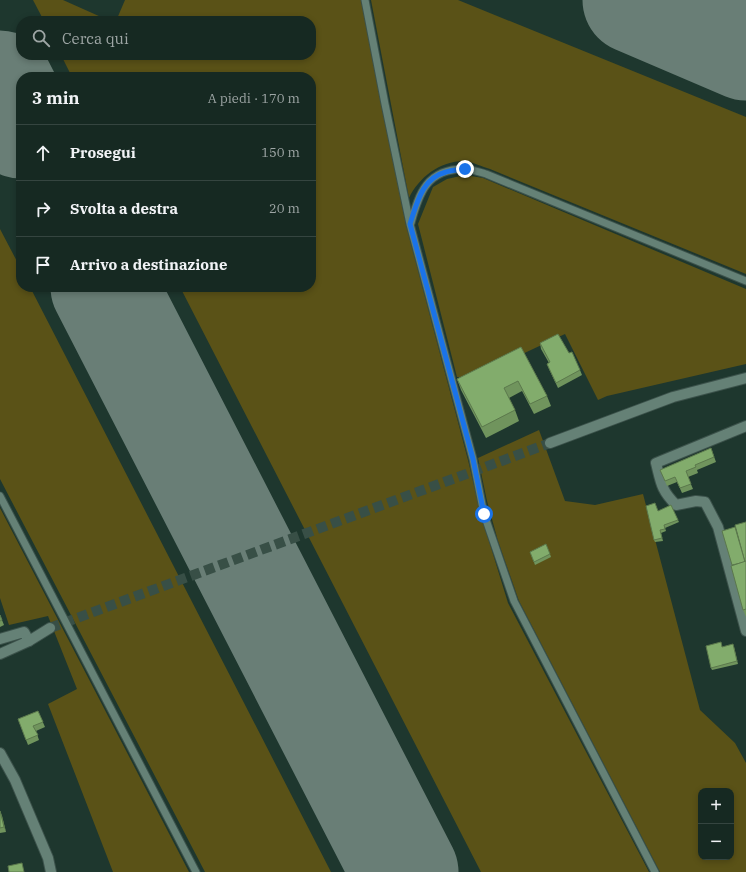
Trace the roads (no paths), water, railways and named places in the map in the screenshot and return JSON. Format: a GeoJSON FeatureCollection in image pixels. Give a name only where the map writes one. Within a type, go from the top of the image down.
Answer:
{"type":"FeatureCollection","features":[{"type":"Feature","properties":{"kind":"street"},"geometry":{"type":"LineString","coordinates":[[550,443],[674,397],[746,378]]}},
{"type":"Feature","properties":{"kind":"street"},"geometry":{"type":"LineString","coordinates":[[746,426],[656,463],[662,487],[666,495],[676,505],[696,500],[705,502],[718,527],[746,631]]}},
{"type":"Feature","properties":{"kind":"street"},"geometry":{"type":"LineString","coordinates":[[0,654],[29,641],[50,628]]}},
{"type":"Feature","properties":{"kind":"street"},"geometry":{"type":"LineString","coordinates":[[0,639],[24,632],[29,641]]}},
{"type":"Feature","properties":{"kind":"street"},"geometry":{"type":"LineString","coordinates":[[0,753],[15,780],[48,858],[51,872]]}},
{"type":"Feature","properties":{"kind":"lane"},"geometry":{"type":"LineString","coordinates":[[365,0],[410,224],[473,459],[484,514],[514,601],[655,872]]}},
{"type":"Feature","properties":{"kind":"lane"},"geometry":{"type":"LineString","coordinates":[[410,224],[418,198],[429,181],[445,172],[465,169],[486,174],[746,281]]}},
{"type":"Feature","properties":{"kind":"lane"},"geometry":{"type":"LineString","coordinates":[[0,496],[196,872]]}},
{"type":"Feature","properties":{"kind":"tunnel"},"geometry":{"type":"LineString","coordinates":[[50,628],[550,443]]}}]}
